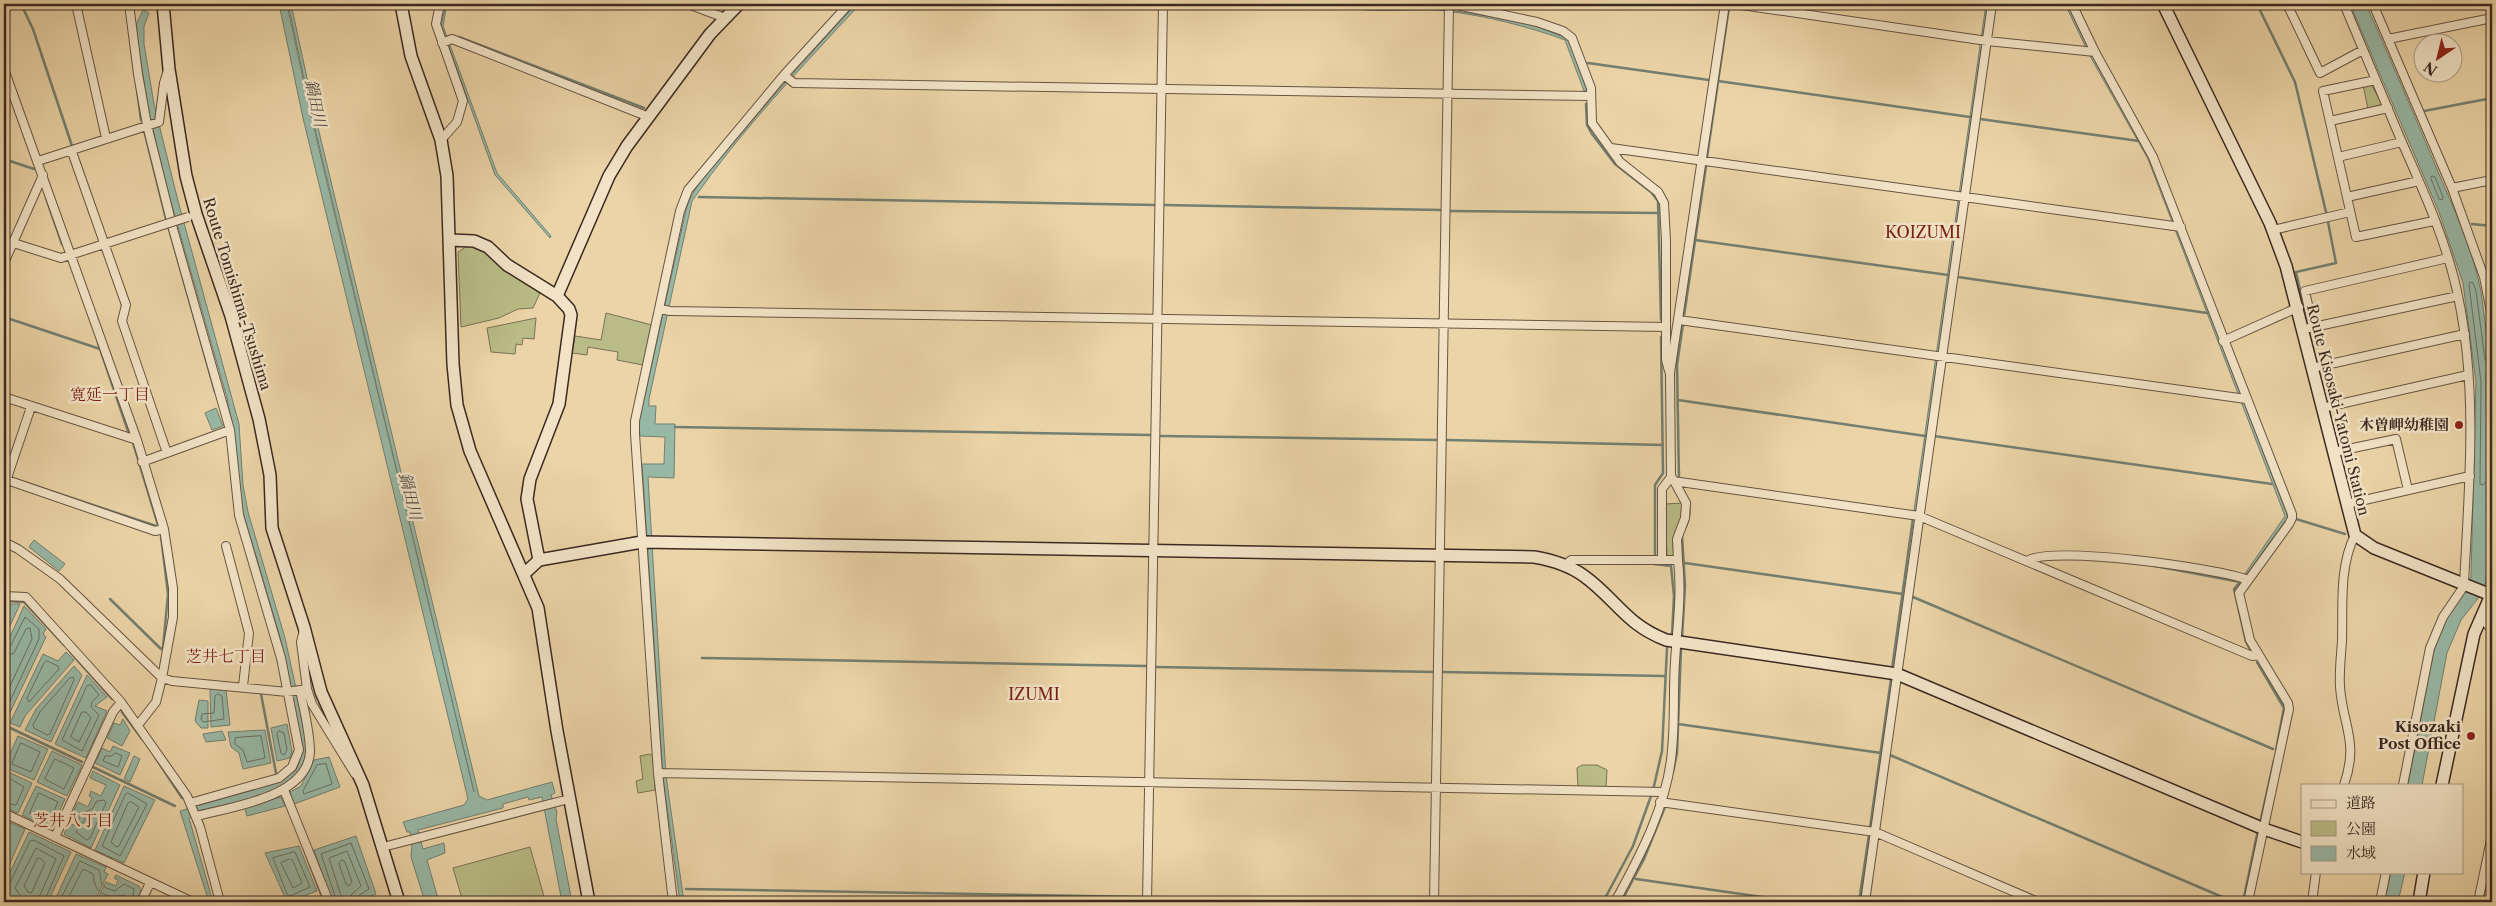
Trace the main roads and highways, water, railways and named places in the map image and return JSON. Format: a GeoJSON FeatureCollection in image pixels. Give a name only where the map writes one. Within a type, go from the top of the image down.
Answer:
{"type":"FeatureCollection","features":[{"type":"Feature","properties":{"kind":"water"},"geometry":{"type":"Polygon","coordinates":[[[279,4],[287,4],[311,116],[474,792],[312,116],[288,4],[291,4],[315,115],[479,796],[487,800],[552,782],[555,793],[551,795],[557,812],[556,819],[572,902],[562,902],[542,797],[529,800],[528,797],[503,804],[503,808],[418,830],[423,849],[444,843],[445,853],[427,860],[439,902],[425,902],[411,857],[412,843],[410,832],[407,832],[403,822],[464,805],[468,799],[303,118],[279,4]]]}},
{"type":"Feature","properties":{"kind":"water"},"geometry":{"type":"Polygon","coordinates":[[[446,4],[443,26],[497,173],[551,236],[550,238],[495,175],[441,25],[446,4]]]}},
{"type":"Feature","properties":{"kind":"water"},"geometry":{"type":"Polygon","coordinates":[[[856,4],[860,4],[751,124],[692,201],[649,399],[649,406],[656,406],[655,424],[675,424],[674,478],[648,477],[666,776],[684,902],[680,902],[663,777],[642,464],[664,464],[665,437],[640,436],[639,422],[686,210],[695,190],[716,162],[856,4]]]}},
{"type":"Feature","properties":{"kind":"water"},"geometry":{"type":"Polygon","coordinates":[[[1338,4],[1358,7],[1444,9],[1528,23],[1569,41],[1587,91],[1584,91],[1565,40],[1551,35],[1507,22],[1461,13],[1434,10],[1362,10],[1338,4]]]}},
{"type":"Feature","properties":{"kind":"water"},"geometry":{"type":"Polygon","coordinates":[[[1986,4],[1988,4],[1916,512],[1914,511],[1986,4]]]}},
{"type":"Feature","properties":{"kind":"water"},"geometry":{"type":"Polygon","coordinates":[[[2065,4],[2068,4],[2089,48],[2151,158],[2288,517],[2247,574],[2244,575],[2285,516],[2148,159],[2090,56],[2065,4]]]}},
{"type":"Feature","properties":{"kind":"water"},"geometry":{"type":"Polygon","coordinates":[[[2350,4],[2366,4],[2468,244],[2481,292],[2489,364],[2491,436],[2486,582],[2479,597],[2461,620],[2447,653],[2422,784],[2408,784],[2434,650],[2446,619],[2465,591],[2471,577],[2476,382],[2463,283],[2439,212],[2350,4]]]}},
{"type":"Feature","properties":{"kind":"water"},"geometry":{"type":"Polygon","coordinates":[[[143,10],[149,13],[144,26],[144,44],[154,104],[178,201],[239,424],[243,485],[248,512],[285,638],[307,739],[305,767],[294,779],[269,792],[198,811],[189,818],[213,902],[209,902],[180,811],[282,781],[295,771],[299,764],[302,745],[280,637],[242,509],[234,434],[227,398],[167,188],[150,117],[136,34],[136,25],[143,10]]]}},
{"type":"Feature","properties":{"kind":"water"},"geometry":{"type":"Polygon","coordinates":[[[216,408],[223,426],[212,430],[205,413],[216,408]]]}},
{"type":"Feature","properties":{"kind":"water"},"geometry":{"type":"Polygon","coordinates":[[[34,540],[65,564],[59,571],[29,547],[34,540]]]}},
{"type":"Feature","properties":{"kind":"water"},"geometry":{"type":"Polygon","coordinates":[[[11,604],[20,604],[4,639],[4,618],[11,604]]]}},
{"type":"Feature","properties":{"kind":"water"},"geometry":{"type":"Polygon","coordinates":[[[24,606],[46,629],[43,634],[46,637],[6,721],[4,720],[4,650],[24,606]]]}},
{"type":"Feature","properties":{"kind":"water"},"geometry":{"type":"Polygon","coordinates":[[[66,652],[74,660],[25,716],[20,727],[10,723],[43,654],[58,661],[66,652]]]}},
{"type":"Feature","properties":{"kind":"water"},"geometry":{"type":"Polygon","coordinates":[[[74,666],[82,675],[51,742],[25,730],[36,709],[74,666]]]}},
{"type":"Feature","properties":{"kind":"water"},"geometry":{"type":"Polygon","coordinates":[[[87,675],[107,697],[95,706],[107,711],[86,758],[55,744],[87,675]]]}},
{"type":"Feature","properties":{"kind":"water"},"geometry":{"type":"Polygon","coordinates":[[[210,689],[226,690],[230,725],[211,727],[210,689]]]}},
{"type":"Feature","properties":{"kind":"water"},"geometry":{"type":"Polygon","coordinates":[[[199,700],[208,701],[208,728],[201,728],[195,721],[199,700]]]}},
{"type":"Feature","properties":{"kind":"water"},"geometry":{"type":"Polygon","coordinates":[[[123,719],[130,731],[122,746],[107,738],[114,723],[120,725],[123,719]]]}},
{"type":"Feature","properties":{"kind":"water"},"geometry":{"type":"Polygon","coordinates":[[[287,724],[292,751],[290,758],[277,761],[271,728],[287,724]]]}},
{"type":"Feature","properties":{"kind":"water"},"geometry":{"type":"Polygon","coordinates":[[[265,730],[271,763],[243,769],[239,753],[231,747],[228,732],[265,730]]]}},
{"type":"Feature","properties":{"kind":"water"},"geometry":{"type":"Polygon","coordinates":[[[222,731],[226,740],[206,742],[203,734],[222,731]]]}},
{"type":"Feature","properties":{"kind":"water"},"geometry":{"type":"Polygon","coordinates":[[[18,736],[48,749],[34,780],[4,767],[18,736]]]}},
{"type":"Feature","properties":{"kind":"water"},"geometry":{"type":"Polygon","coordinates":[[[113,746],[130,753],[120,775],[95,763],[102,748],[110,752],[113,746]]]}},
{"type":"Feature","properties":{"kind":"water"},"geometry":{"type":"Polygon","coordinates":[[[52,751],[82,765],[67,796],[37,782],[52,751]]]}},
{"type":"Feature","properties":{"kind":"water"},"geometry":{"type":"Polygon","coordinates":[[[134,756],[140,759],[130,782],[124,779],[134,756]]]}},
{"type":"Feature","properties":{"kind":"water"},"geometry":{"type":"Polygon","coordinates":[[[329,757],[340,787],[294,804],[290,792],[301,786],[314,760],[329,757]]]}},
{"type":"Feature","properties":{"kind":"water"},"geometry":{"type":"Polygon","coordinates":[[[4,770],[32,783],[18,813],[4,807],[4,770]]]}},
{"type":"Feature","properties":{"kind":"water"},"geometry":{"type":"Polygon","coordinates":[[[93,771],[120,785],[91,848],[64,834],[69,823],[76,826],[80,818],[72,814],[78,802],[88,807],[92,798],[89,796],[91,791],[101,796],[106,785],[90,778],[93,771]]]}},
{"type":"Feature","properties":{"kind":"water"},"geometry":{"type":"Polygon","coordinates":[[[36,786],[65,799],[53,826],[49,828],[22,815],[36,786]]]}},
{"type":"Feature","properties":{"kind":"water"},"geometry":{"type":"Polygon","coordinates":[[[124,786],[155,800],[124,863],[95,850],[124,786]]]}},
{"type":"Feature","properties":{"kind":"water"},"geometry":{"type":"Polygon","coordinates":[[[281,797],[285,806],[247,816],[244,806],[281,797]]]}},
{"type":"Feature","properties":{"kind":"water"},"geometry":{"type":"Polygon","coordinates":[[[4,820],[25,829],[4,877],[4,820]]]}},
{"type":"Feature","properties":{"kind":"water"},"geometry":{"type":"Polygon","coordinates":[[[29,832],[71,852],[48,902],[15,902],[4,897],[4,885],[29,832]]]}},
{"type":"Feature","properties":{"kind":"water"},"geometry":{"type":"Polygon","coordinates":[[[356,836],[376,894],[356,902],[332,902],[314,850],[356,836]]]}},
{"type":"Feature","properties":{"kind":"water"},"geometry":{"type":"Polygon","coordinates":[[[299,846],[317,891],[287,902],[265,853],[299,846]]]}},
{"type":"Feature","properties":{"kind":"water"},"geometry":{"type":"Polygon","coordinates":[[[76,854],[106,867],[104,872],[108,874],[94,902],[54,902],[76,854]]]}},
{"type":"Feature","properties":{"kind":"water"},"geometry":{"type":"Polygon","coordinates":[[[2391,874],[2405,874],[2398,902],[2384,902],[2391,874]]]}},
{"type":"Feature","properties":{"kind":"water"},"geometry":{"type":"Polygon","coordinates":[[[116,875],[139,886],[141,892],[136,902],[96,902],[106,882],[116,886],[118,880],[114,878],[116,875]]]}},
{"type":"Feature","properties":{"kind":"waterway"},"geometry":{"type":"LineString","coordinates":[[21,4],[33,29],[72,146]]}},
{"type":"Feature","properties":{"kind":"waterway"},"geometry":{"type":"LineString","coordinates":[[2257,4],[2295,82],[2326,212]]}},
{"type":"Feature","properties":{"kind":"waterway"},"geometry":{"type":"LineString","coordinates":[[1707,157],[1729,7]]}},
{"type":"Feature","properties":{"kind":"waterway"},"geometry":{"type":"LineString","coordinates":[[459,37],[644,108]]}},
{"type":"Feature","properties":{"kind":"waterway"},"geometry":{"type":"LineString","coordinates":[[1588,63],[1709,80]]}},
{"type":"Feature","properties":{"kind":"waterway"},"geometry":{"type":"LineString","coordinates":[[1718,81],[1970,117]]}},
{"type":"Feature","properties":{"kind":"waterway"},"geometry":{"type":"LineString","coordinates":[[136,82],[141,120]]}},
{"type":"Feature","properties":{"kind":"waterway"},"geometry":{"type":"LineString","coordinates":[[2424,111],[2492,98]]}},
{"type":"Feature","properties":{"kind":"waterway"},"geometry":{"type":"LineString","coordinates":[[1586,104],[1587,125],[1592,134],[1615,164],[1651,192],[1658,201],[1661,320]]}},
{"type":"Feature","properties":{"kind":"waterway"},"geometry":{"type":"LineString","coordinates":[[1980,119],[2139,141]]}},
{"type":"Feature","properties":{"kind":"waterway"},"geometry":{"type":"LineString","coordinates":[[144,130],[166,219]]}},
{"type":"Feature","properties":{"kind":"waterway"},"geometry":{"type":"LineString","coordinates":[[4,159],[34,169]]}},
{"type":"Feature","properties":{"kind":"waterway"},"geometry":{"type":"LineString","coordinates":[[1684,316],[1706,166]]}},
{"type":"Feature","properties":{"kind":"waterway"},"geometry":{"type":"LineString","coordinates":[[699,197],[1156,205]]}},
{"type":"Feature","properties":{"kind":"waterway"},"geometry":{"type":"LineString","coordinates":[[46,198],[62,244]]}},
{"type":"Feature","properties":{"kind":"waterway"},"geometry":{"type":"LineString","coordinates":[[1163,205],[1442,210]]}},
{"type":"Feature","properties":{"kind":"waterway"},"geometry":{"type":"LineString","coordinates":[[1450,211],[1660,213]]}},
{"type":"Feature","properties":{"kind":"waterway"},"geometry":{"type":"LineString","coordinates":[[2302,299],[2296,272],[2336,263],[2328,222]]}},
{"type":"Feature","properties":{"kind":"waterway"},"geometry":{"type":"LineString","coordinates":[[2472,224],[2492,226]]}},
{"type":"Feature","properties":{"kind":"waterway"},"geometry":{"type":"LineString","coordinates":[[169,229],[215,392]]}},
{"type":"Feature","properties":{"kind":"waterway"},"geometry":{"type":"LineString","coordinates":[[1695,240],[1948,275]]}},
{"type":"Feature","properties":{"kind":"waterway"},"geometry":{"type":"LineString","coordinates":[[1958,277],[2207,313]]}},
{"type":"Feature","properties":{"kind":"waterway"},"geometry":{"type":"LineString","coordinates":[[4,317],[100,349]]}},
{"type":"Feature","properties":{"kind":"waterway"},"geometry":{"type":"LineString","coordinates":[[1679,479],[1677,365],[1683,324]]}},
{"type":"Feature","properties":{"kind":"waterway"},"geometry":{"type":"LineString","coordinates":[[1655,556],[1655,485],[1663,473],[1661,337]]}},
{"type":"Feature","properties":{"kind":"waterway"},"geometry":{"type":"LineString","coordinates":[[98,343],[129,434]]}},
{"type":"Feature","properties":{"kind":"waterway"},"geometry":{"type":"LineString","coordinates":[[1678,400],[1925,436]]}},
{"type":"Feature","properties":{"kind":"waterway"},"geometry":{"type":"LineString","coordinates":[[675,427],[1150,435]]}},
{"type":"Feature","properties":{"kind":"waterway"},"geometry":{"type":"LineString","coordinates":[[1160,436],[1438,440]]}},
{"type":"Feature","properties":{"kind":"waterway"},"geometry":{"type":"LineString","coordinates":[[1934,436],[2272,484]]}},
{"type":"Feature","properties":{"kind":"waterway"},"geometry":{"type":"LineString","coordinates":[[1446,440],[1663,445]]}},
{"type":"Feature","properties":{"kind":"waterway"},"geometry":{"type":"LineString","coordinates":[[15,479],[156,526],[158,525],[133,443]]}},
{"type":"Feature","properties":{"kind":"waterway"},"geometry":{"type":"LineString","coordinates":[[1680,484],[1686,496],[1690,512],[1684,530]]}},
{"type":"Feature","properties":{"kind":"waterway"},"geometry":{"type":"LineString","coordinates":[[1892,669],[1913,518]]}},
{"type":"Feature","properties":{"kind":"waterway"},"geometry":{"type":"LineString","coordinates":[[2296,519],[2345,534]]}},
{"type":"Feature","properties":{"kind":"waterway"},"geometry":{"type":"LineString","coordinates":[[1682,535],[1685,586],[1682,638]]}},
{"type":"Feature","properties":{"kind":"waterway"},"geometry":{"type":"LineString","coordinates":[[110,599],[161,649],[163,648],[168,594],[161,536]]}},
{"type":"Feature","properties":{"kind":"waterway"},"geometry":{"type":"LineString","coordinates":[[1685,563],[1903,594]]}},
{"type":"Feature","properties":{"kind":"waterway"},"geometry":{"type":"LineString","coordinates":[[1654,564],[1671,566],[1674,596],[1672,635]]}},
{"type":"Feature","properties":{"kind":"waterway"},"geometry":{"type":"LineString","coordinates":[[2155,566],[2240,582],[2234,589],[2246,642],[2251,651]]}},
{"type":"Feature","properties":{"kind":"waterway"},"geometry":{"type":"LineString","coordinates":[[1913,597],[2273,749]]}},
{"type":"Feature","properties":{"kind":"waterway"},"geometry":{"type":"LineString","coordinates":[[4,601],[24,602],[64,645]]}},
{"type":"Feature","properties":{"kind":"waterway"},"geometry":{"type":"LineString","coordinates":[[1654,786],[1662,751],[1667,648]]}},
{"type":"Feature","properties":{"kind":"waterway"},"geometry":{"type":"LineString","coordinates":[[1673,772],[1677,753],[1681,649]]}},
{"type":"Feature","properties":{"kind":"waterway"},"geometry":{"type":"LineString","coordinates":[[70,652],[112,699]]}},
{"type":"Feature","properties":{"kind":"waterway"},"geometry":{"type":"LineString","coordinates":[[702,658],[1146,666]]}},
{"type":"Feature","properties":{"kind":"waterway"},"geometry":{"type":"LineString","coordinates":[[2257,662],[2284,708],[2276,750]]}},
{"type":"Feature","properties":{"kind":"waterway"},"geometry":{"type":"LineString","coordinates":[[1155,667],[1435,672]]}},
{"type":"Feature","properties":{"kind":"waterway"},"geometry":{"type":"LineString","coordinates":[[1441,672],[1664,676]]}},
{"type":"Feature","properties":{"kind":"waterway"},"geometry":{"type":"LineString","coordinates":[[1870,828],[1891,679]]}},
{"type":"Feature","properties":{"kind":"waterway"},"geometry":{"type":"LineString","coordinates":[[261,694],[276,773]]}},
{"type":"Feature","properties":{"kind":"waterway"},"geometry":{"type":"LineString","coordinates":[[122,712],[142,739]]}},
{"type":"Feature","properties":{"kind":"waterway"},"geometry":{"type":"LineString","coordinates":[[1678,724],[1881,753]]}},
{"type":"Feature","properties":{"kind":"waterway"},"geometry":{"type":"LineString","coordinates":[[4,725],[82,762]]}},
{"type":"Feature","properties":{"kind":"waterway"},"geometry":{"type":"LineString","coordinates":[[1890,755],[2234,902]]}},
{"type":"Feature","properties":{"kind":"waterway"},"geometry":{"type":"LineString","coordinates":[[155,757],[182,798]]}},
{"type":"Feature","properties":{"kind":"waterway"},"geometry":{"type":"LineString","coordinates":[[2260,823],[2274,760]]}},
{"type":"Feature","properties":{"kind":"waterway"},"geometry":{"type":"LineString","coordinates":[[93,767],[175,806]]}},
{"type":"Feature","properties":{"kind":"waterway"},"geometry":{"type":"LineString","coordinates":[[1603,902],[1633,846],[1651,796]]}},
{"type":"Feature","properties":{"kind":"waterway"},"geometry":{"type":"LineString","coordinates":[[1621,902],[1644,859],[1665,807]]}},
{"type":"Feature","properties":{"kind":"waterway"},"geometry":{"type":"LineString","coordinates":[[2243,902],[2258,830]]}},
{"type":"Feature","properties":{"kind":"waterway"},"geometry":{"type":"LineString","coordinates":[[297,831],[324,902]]}},
{"type":"Feature","properties":{"kind":"waterway"},"geometry":{"type":"LineString","coordinates":[[1859,902],[1869,835]]}},
{"type":"Feature","properties":{"kind":"waterway"},"geometry":{"type":"LineString","coordinates":[[1636,879],[1797,902]]}},
{"type":"Feature","properties":{"kind":"waterway"},"geometry":{"type":"LineString","coordinates":[[2482,902],[2486,882],[2492,884]]}},
{"type":"Feature","properties":{"kind":"waterway"},"geometry":{"type":"LineString","coordinates":[[686,889],[1143,897]]}},
{"type":"Feature","properties":{"kind":"waterway"},"geometry":{"type":"LineString","coordinates":[[1151,897],[1431,901]]}},
{"type":"Feature","properties":{"kind":"waterway"},"geometry":{"type":"LineString","coordinates":[[1438,902],[1469,902]]}},
{"type":"Feature","properties":{"kind":"place","name":"木曽岬幼稚園"},"geometry":{"type":"Point","coordinates":[2459,425]}},
{"type":"Feature","properties":{"kind":"place","name":"Kisozaki Post Office"},"geometry":{"type":"Point","coordinates":[2471,736]}},
{"type":"Feature","properties":{"kind":"district","name":"KOIZUMI"},"geometry":{"type":"Point","coordinates":[1923,232]}},
{"type":"Feature","properties":{"kind":"district","name":"寛延一丁目"},"geometry":{"type":"Point","coordinates":[110,394]}},
{"type":"Feature","properties":{"kind":"district","name":"芝井七丁目"},"geometry":{"type":"Point","coordinates":[226,656]}},
{"type":"Feature","properties":{"kind":"district","name":"IZUMI"},"geometry":{"type":"Point","coordinates":[1034,694]}},
{"type":"Feature","properties":{"kind":"district","name":"芝井八丁目"},"geometry":{"type":"Point","coordinates":[73,820]}},
{"type":"Feature","properties":{"kind":"water label","name":"鍋田川"},"geometry":{"type":"Point","coordinates":[316,103]}},
{"type":"Feature","properties":{"kind":"water label","name":"鍋田川"},"geometry":{"type":"Point","coordinates":[411,496]}}]}
